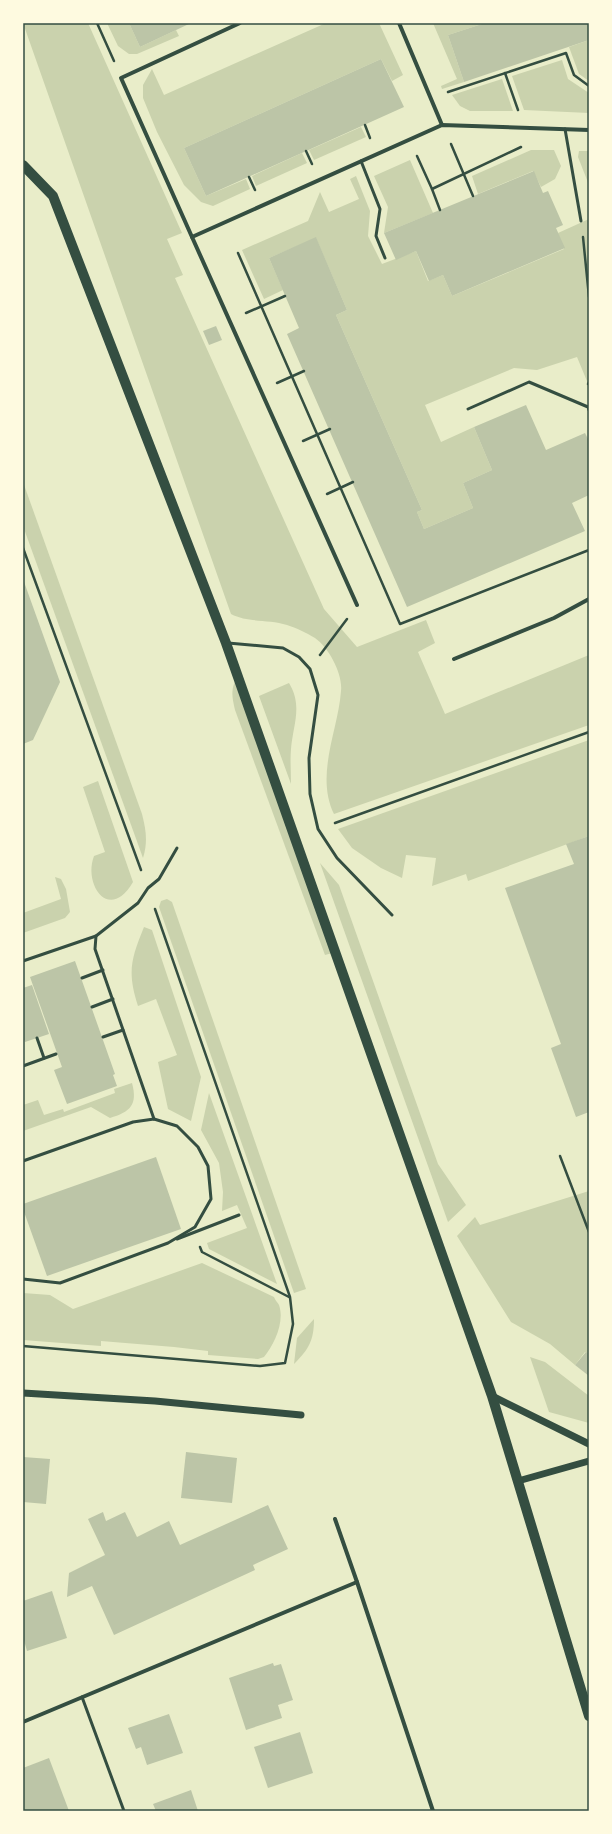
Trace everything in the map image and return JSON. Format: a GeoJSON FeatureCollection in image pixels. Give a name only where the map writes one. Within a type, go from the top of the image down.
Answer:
{"type":"FeatureCollection","features":[{"type":"Feature","properties":{"kind":"main road"},"geometry":{"type":"LineString","coordinates":[[23,165],[53,196],[226,643],[492,1396],[589,1716]]}},
{"type":"Feature","properties":{"kind":"street"},"geometry":{"type":"LineString","coordinates":[[240,23],[121,78],[357,605]]}},
{"type":"Feature","properties":{"kind":"street"},"geometry":{"type":"LineString","coordinates":[[399,23],[442,125]]}},
{"type":"Feature","properties":{"kind":"street"},"geometry":{"type":"LineString","coordinates":[[192,237],[442,125],[589,130]]}},
{"type":"Feature","properties":{"kind":"street"},"geometry":{"type":"LineString","coordinates":[[454,659],[554,618],[589,598]]}},
{"type":"Feature","properties":{"kind":"street"},"geometry":{"type":"LineString","coordinates":[[23,1394],[155,1402],[301,1415]]}},
{"type":"Feature","properties":{"kind":"street"},"geometry":{"type":"LineString","coordinates":[[492,1396],[589,1444]]}},
{"type":"Feature","properties":{"kind":"street"},"geometry":{"type":"LineString","coordinates":[[518,1481],[589,1461]]}},
{"type":"Feature","properties":{"kind":"street"},"geometry":{"type":"LineString","coordinates":[[334,1519],[357,1582],[433,1811]]}},
{"type":"Feature","properties":{"kind":"street"},"geometry":{"type":"LineString","coordinates":[[23,1722],[357,1582]]}},
{"type":"Feature","properties":{"kind":"lane"},"geometry":{"type":"LineString","coordinates":[[565,129],[581,221]]}},
{"type":"Feature","properties":{"kind":"lane"},"geometry":{"type":"LineString","coordinates":[[361,161],[380,209],[376,236],[385,258]]}},
{"type":"Feature","properties":{"kind":"lane"},"geometry":{"type":"LineString","coordinates":[[468,409],[530,382],[588,407],[589,410]]}},
{"type":"Feature","properties":{"kind":"lane"},"geometry":{"type":"LineString","coordinates":[[226,643],[283,648],[299,657],[310,669],[318,695],[309,758],[310,794],[318,829],[337,858],[392,915]]}},
{"type":"Feature","properties":{"kind":"lane"},"geometry":{"type":"LineString","coordinates":[[23,961],[96,936],[138,903],[148,888],[159,879],[177,848]]}},
{"type":"Feature","properties":{"kind":"lane"},"geometry":{"type":"LineString","coordinates":[[96,936],[95,949],[154,1119]]}},
{"type":"Feature","properties":{"kind":"lane"},"geometry":{"type":"LineString","coordinates":[[82,978],[103,970]]}},
{"type":"Feature","properties":{"kind":"lane"},"geometry":{"type":"LineString","coordinates":[[92,1007],[113,999]]}},
{"type":"Feature","properties":{"kind":"lane"},"geometry":{"type":"LineString","coordinates":[[103,1037],[123,1030]]}},
{"type":"Feature","properties":{"kind":"lane"},"geometry":{"type":"LineString","coordinates":[[37,1038],[44,1058]]}},
{"type":"Feature","properties":{"kind":"lane"},"geometry":{"type":"LineString","coordinates":[[23,1066],[56,1054]]}},
{"type":"Feature","properties":{"kind":"lane"},"geometry":{"type":"LineString","coordinates":[[23,1162],[133,1122],[154,1119],[177,1126],[198,1147],[208,1166],[212,1199],[195,1227],[168,1243]]}},
{"type":"Feature","properties":{"kind":"lane"},"geometry":{"type":"LineString","coordinates":[[23,1279],[60,1283],[238,1215]]}},
{"type":"Feature","properties":{"kind":"lane"},"geometry":{"type":"LineString","coordinates":[[82,1697],[124,1811]]}},
{"type":"Feature","properties":{"kind":"path"},"geometry":{"type":"LineString","coordinates":[[97,23],[121,78]]}},
{"type":"Feature","properties":{"kind":"path"},"geometry":{"type":"LineString","coordinates":[[444,94],[566,53],[574,75],[589,86]]}},
{"type":"Feature","properties":{"kind":"path"},"geometry":{"type":"LineString","coordinates":[[505,73],[518,111]]}},
{"type":"Feature","properties":{"kind":"path"},"geometry":{"type":"LineString","coordinates":[[364,143],[371,140],[365,125]]}},
{"type":"Feature","properties":{"kind":"path"},"geometry":{"type":"LineString","coordinates":[[445,144],[458,144]]}},
{"type":"Feature","properties":{"kind":"path"},"geometry":{"type":"LineString","coordinates":[[451,144],[473,196]]}},
{"type":"Feature","properties":{"kind":"path"},"geometry":{"type":"LineString","coordinates":[[432,189],[527,145],[519,145]]}},
{"type":"Feature","properties":{"kind":"path"},"geometry":{"type":"LineString","coordinates":[[414,150],[440,210]]}},
{"type":"Feature","properties":{"kind":"path"},"geometry":{"type":"LineString","coordinates":[[306,151],[313,166]]}},
{"type":"Feature","properties":{"kind":"path"},"geometry":{"type":"LineString","coordinates":[[249,177],[256,192],[263,189]]}},
{"type":"Feature","properties":{"kind":"path"},"geometry":{"type":"LineString","coordinates":[[581,221],[589,296]]}},
{"type":"Feature","properties":{"kind":"path"},"geometry":{"type":"LineString","coordinates":[[238,253],[400,624],[589,550]]}},
{"type":"Feature","properties":{"kind":"path"},"geometry":{"type":"LineString","coordinates":[[229,320],[285,296]]}},
{"type":"Feature","properties":{"kind":"path"},"geometry":{"type":"LineString","coordinates":[[260,390],[304,371]]}},
{"type":"Feature","properties":{"kind":"path"},"geometry":{"type":"LineString","coordinates":[[286,448],[330,430]]}},
{"type":"Feature","properties":{"kind":"path"},"geometry":{"type":"LineString","coordinates":[[310,501],[353,482]]}},
{"type":"Feature","properties":{"kind":"path"},"geometry":{"type":"LineString","coordinates":[[23,548],[148,888],[290,1297],[293,1324],[285,1363],[260,1366],[23,1346]]}},
{"type":"Feature","properties":{"kind":"path"},"geometry":{"type":"LineString","coordinates":[[310,669],[357,605]]}},
{"type":"Feature","properties":{"kind":"path"},"geometry":{"type":"LineString","coordinates":[[318,829],[589,732]]}},
{"type":"Feature","properties":{"kind":"path"},"geometry":{"type":"LineString","coordinates":[[560,1156],[589,1232]]}},
{"type":"Feature","properties":{"kind":"path"},"geometry":{"type":"LineString","coordinates":[[194,1233],[202,1252],[290,1297]]}},
{"type":"Feature","properties":{"kind":"green space"},"geometry":{"type":"Polygon","coordinates":[[[23,23],[88,23],[182,233],[167,239],[183,275],[175,278],[324,609],[357,647],[426,620],[435,643],[418,652],[445,714],[589,655],[589,725],[334,814],[329,799],[327,768],[341,691],[340,677],[337,669],[325,648],[320,642],[309,634],[280,623],[244,619],[231,614],[23,23]]]}},
{"type":"Feature","properties":{"kind":"green space"},"geometry":{"type":"Polygon","coordinates":[[[107,23],[129,23],[140,47],[176,30],[179,36],[137,54],[129,54],[118,46],[107,23]]]}},
{"type":"Feature","properties":{"kind":"green space"},"geometry":{"type":"Polygon","coordinates":[[[326,23],[379,23],[403,75],[392,81],[381,59],[184,148],[206,196],[246,179],[250,189],[213,206],[201,202],[184,185],[157,132],[143,98],[143,85],[152,69],[164,95],[326,23]]]}},
{"type":"Feature","properties":{"kind":"green space"},"geometry":{"type":"Polygon","coordinates":[[[433,23],[485,23],[448,35],[464,82],[442,89],[441,86],[457,79],[433,23]]]}},
{"type":"Feature","properties":{"kind":"green space"},"geometry":{"type":"Polygon","coordinates":[[[589,40],[589,81],[579,74],[569,47],[589,40]]]}},
{"type":"Feature","properties":{"kind":"green space"},"geometry":{"type":"Polygon","coordinates":[[[562,60],[568,79],[589,93],[589,113],[524,110],[512,76],[562,60]]]}},
{"type":"Feature","properties":{"kind":"green space"},"geometry":{"type":"Polygon","coordinates":[[[502,79],[513,111],[470,111],[460,106],[452,95],[502,79]]]}},
{"type":"Feature","properties":{"kind":"green space"},"geometry":{"type":"Polygon","coordinates":[[[361,127],[366,137],[314,160],[309,150],[361,127]]]}},
{"type":"Feature","properties":{"kind":"green space"},"geometry":{"type":"Polygon","coordinates":[[[531,150],[554,150],[561,166],[555,179],[541,187],[533,171],[478,194],[472,176],[531,150]]]}},
{"type":"Feature","properties":{"kind":"green space"},"geometry":{"type":"Polygon","coordinates":[[[579,151],[589,151],[589,185],[578,157],[579,151]]]}},
{"type":"Feature","properties":{"kind":"green space"},"geometry":{"type":"Polygon","coordinates":[[[302,153],[307,163],[256,186],[252,176],[302,153]]]}},
{"type":"Feature","properties":{"kind":"green space"},"geometry":{"type":"Polygon","coordinates":[[[410,160],[433,213],[384,233],[388,207],[374,176],[410,160]]]}},
{"type":"Feature","properties":{"kind":"green space"},"geometry":{"type":"Polygon","coordinates":[[[356,176],[370,211],[368,236],[382,264],[416,251],[428,281],[443,275],[452,296],[564,249],[558,233],[589,219],[589,386],[577,357],[537,370],[514,368],[425,405],[441,442],[474,427],[492,470],[463,483],[473,508],[424,529],[417,512],[422,510],[336,315],[347,310],[316,238],[269,258],[283,290],[264,299],[242,250],[308,221],[320,192],[329,212],[359,199],[350,179],[356,176]]]}},
{"type":"Feature","properties":{"kind":"green space"},"geometry":{"type":"Polygon","coordinates":[[[23,482],[142,814],[146,836],[146,847],[143,858],[23,526],[23,482]]]}},
{"type":"Feature","properties":{"kind":"green space"},"geometry":{"type":"Polygon","coordinates":[[[239,673],[336,952],[325,955],[235,710],[232,691],[239,673]]]}},
{"type":"Feature","properties":{"kind":"green space"},"geometry":{"type":"Polygon","coordinates":[[[289,683],[296,700],[296,716],[291,749],[291,784],[259,696],[289,683]]]}},
{"type":"Feature","properties":{"kind":"green space"},"geometry":{"type":"Polygon","coordinates":[[[589,740],[589,836],[468,881],[466,874],[432,886],[436,858],[406,855],[402,878],[381,868],[352,848],[338,829],[589,740]]]}},
{"type":"Feature","properties":{"kind":"green space"},"geometry":{"type":"Polygon","coordinates":[[[98,781],[133,882],[124,894],[115,899],[107,899],[100,895],[92,878],[94,856],[105,852],[83,787],[98,781]]]}},
{"type":"Feature","properties":{"kind":"green space"},"geometry":{"type":"Polygon","coordinates":[[[320,863],[339,885],[438,1164],[466,1205],[448,1222],[320,863]]]}},
{"type":"Feature","properties":{"kind":"green space"},"geometry":{"type":"Polygon","coordinates":[[[55,877],[61,879],[66,889],[70,912],[65,918],[23,933],[23,913],[61,899],[55,877]]]}},
{"type":"Feature","properties":{"kind":"green space"},"geometry":{"type":"Polygon","coordinates":[[[167,899],[172,902],[306,1289],[294,1293],[159,907],[161,901],[167,899]]]}},
{"type":"Feature","properties":{"kind":"green space"},"geometry":{"type":"Polygon","coordinates":[[[144,927],[152,930],[201,1077],[191,1121],[168,1109],[158,1062],[177,1055],[156,999],[138,1006],[132,984],[133,957],[144,927]]]}},
{"type":"Feature","properties":{"kind":"green space"},"geometry":{"type":"Polygon","coordinates":[[[132,1083],[134,1091],[133,1102],[127,1110],[117,1116],[110,1118],[91,1107],[23,1131],[23,1105],[38,1100],[44,1115],[63,1109],[64,1112],[115,1093],[114,1089],[132,1083]]]}},
{"type":"Feature","properties":{"kind":"green space"},"geometry":{"type":"Polygon","coordinates":[[[209,1093],[277,1284],[209,1249],[207,1243],[247,1228],[237,1205],[222,1211],[223,1192],[219,1163],[201,1130],[209,1093]]]}},
{"type":"Feature","properties":{"kind":"green space"},"geometry":{"type":"Polygon","coordinates":[[[589,1191],[589,1354],[585,1352],[575,1365],[550,1344],[511,1322],[457,1236],[475,1217],[480,1225],[589,1191]]]}},
{"type":"Feature","properties":{"kind":"green space"},"geometry":{"type":"Polygon","coordinates":[[[202,1263],[274,1297],[279,1305],[281,1319],[280,1326],[275,1340],[264,1357],[258,1359],[208,1355],[208,1351],[101,1341],[101,1346],[23,1340],[23,1293],[50,1295],[73,1309],[202,1263]]]}},
{"type":"Feature","properties":{"kind":"green space"},"geometry":{"type":"Polygon","coordinates":[[[314,1319],[313,1333],[310,1344],[294,1364],[297,1338],[314,1319]]]}},
{"type":"Feature","properties":{"kind":"green space"},"geometry":{"type":"Polygon","coordinates":[[[530,1357],[545,1362],[589,1396],[589,1423],[549,1412],[530,1357]]]}},
{"type":"Feature","properties":{"kind":"building"},"geometry":{"type":"Polygon","coordinates":[[[129,23],[191,23],[140,47],[129,23]]]}},
{"type":"Feature","properties":{"kind":"building"},"geometry":{"type":"Polygon","coordinates":[[[485,23],[589,23],[589,40],[464,82],[448,35],[485,23]]]}},
{"type":"Feature","properties":{"kind":"building"},"geometry":{"type":"Polygon","coordinates":[[[381,59],[404,107],[206,196],[184,148],[381,59]]]}},
{"type":"Feature","properties":{"kind":"building"},"geometry":{"type":"Polygon","coordinates":[[[534,171],[543,193],[548,191],[563,225],[556,228],[565,248],[452,296],[443,275],[429,281],[416,251],[396,260],[384,233],[534,171]]]}},
{"type":"Feature","properties":{"kind":"building"},"geometry":{"type":"Polygon","coordinates":[[[316,237],[347,310],[336,315],[422,510],[417,512],[424,529],[473,508],[463,483],[492,470],[474,427],[526,405],[546,450],[585,433],[589,441],[589,495],[572,503],[585,531],[407,607],[287,334],[299,328],[269,258],[316,237]]]}},
{"type":"Feature","properties":{"kind":"building"},"geometry":{"type":"Polygon","coordinates":[[[216,326],[222,340],[209,345],[203,331],[216,326]]]}},
{"type":"Feature","properties":{"kind":"building"},"geometry":{"type":"Polygon","coordinates":[[[23,579],[60,682],[33,740],[23,744],[23,579]]]}},
{"type":"Feature","properties":{"kind":"building"},"geometry":{"type":"Polygon","coordinates":[[[589,836],[589,1112],[576,1117],[551,1048],[561,1044],[505,888],[574,864],[566,844],[589,836]]]}},
{"type":"Feature","properties":{"kind":"building"},"geometry":{"type":"Polygon","coordinates":[[[75,961],[115,1074],[113,1075],[117,1086],[67,1104],[54,1070],[62,1067],[30,977],[75,961]]]}},
{"type":"Feature","properties":{"kind":"building"},"geometry":{"type":"Polygon","coordinates":[[[32,985],[49,1034],[25,1042],[23,1037],[23,988],[32,985]]]}},
{"type":"Feature","properties":{"kind":"building"},"geometry":{"type":"Polygon","coordinates":[[[156,1157],[181,1229],[47,1276],[23,1209],[23,1204],[156,1157]]]}},
{"type":"Feature","properties":{"kind":"building"},"geometry":{"type":"Polygon","coordinates":[[[586,1352],[589,1354],[589,1376],[575,1365],[586,1352]]]}},
{"type":"Feature","properties":{"kind":"building"},"geometry":{"type":"Polygon","coordinates":[[[186,1452],[237,1458],[232,1503],[181,1498],[186,1452]]]}},
{"type":"Feature","properties":{"kind":"building"},"geometry":{"type":"Polygon","coordinates":[[[23,1457],[50,1459],[46,1504],[23,1502],[23,1457]]]}},
{"type":"Feature","properties":{"kind":"building"},"geometry":{"type":"Polygon","coordinates":[[[268,1505],[288,1549],[253,1565],[255,1570],[114,1635],[92,1586],[67,1597],[69,1573],[105,1555],[88,1519],[103,1512],[106,1521],[125,1512],[137,1537],[169,1521],[180,1545],[268,1505]]]}},
{"type":"Feature","properties":{"kind":"building"},"geometry":{"type":"Polygon","coordinates":[[[52,1591],[67,1638],[27,1651],[23,1637],[23,1601],[52,1591]]]}},
{"type":"Feature","properties":{"kind":"building"},"geometry":{"type":"Polygon","coordinates":[[[273,1663],[274,1666],[281,1664],[293,1700],[278,1705],[282,1718],[246,1730],[229,1678],[273,1663]]]}},
{"type":"Feature","properties":{"kind":"building"},"geometry":{"type":"Polygon","coordinates":[[[169,1714],[183,1753],[147,1765],[141,1747],[136,1749],[128,1728],[169,1714]]]}},
{"type":"Feature","properties":{"kind":"building"},"geometry":{"type":"Polygon","coordinates":[[[300,1732],[313,1773],[268,1788],[254,1747],[300,1732]]]}},
{"type":"Feature","properties":{"kind":"building"},"geometry":{"type":"Polygon","coordinates":[[[49,1758],[69,1811],[23,1811],[23,1768],[49,1758]]]}},
{"type":"Feature","properties":{"kind":"building"},"geometry":{"type":"Polygon","coordinates":[[[191,1790],[198,1811],[156,1811],[153,1804],[191,1790]]]}}]}
